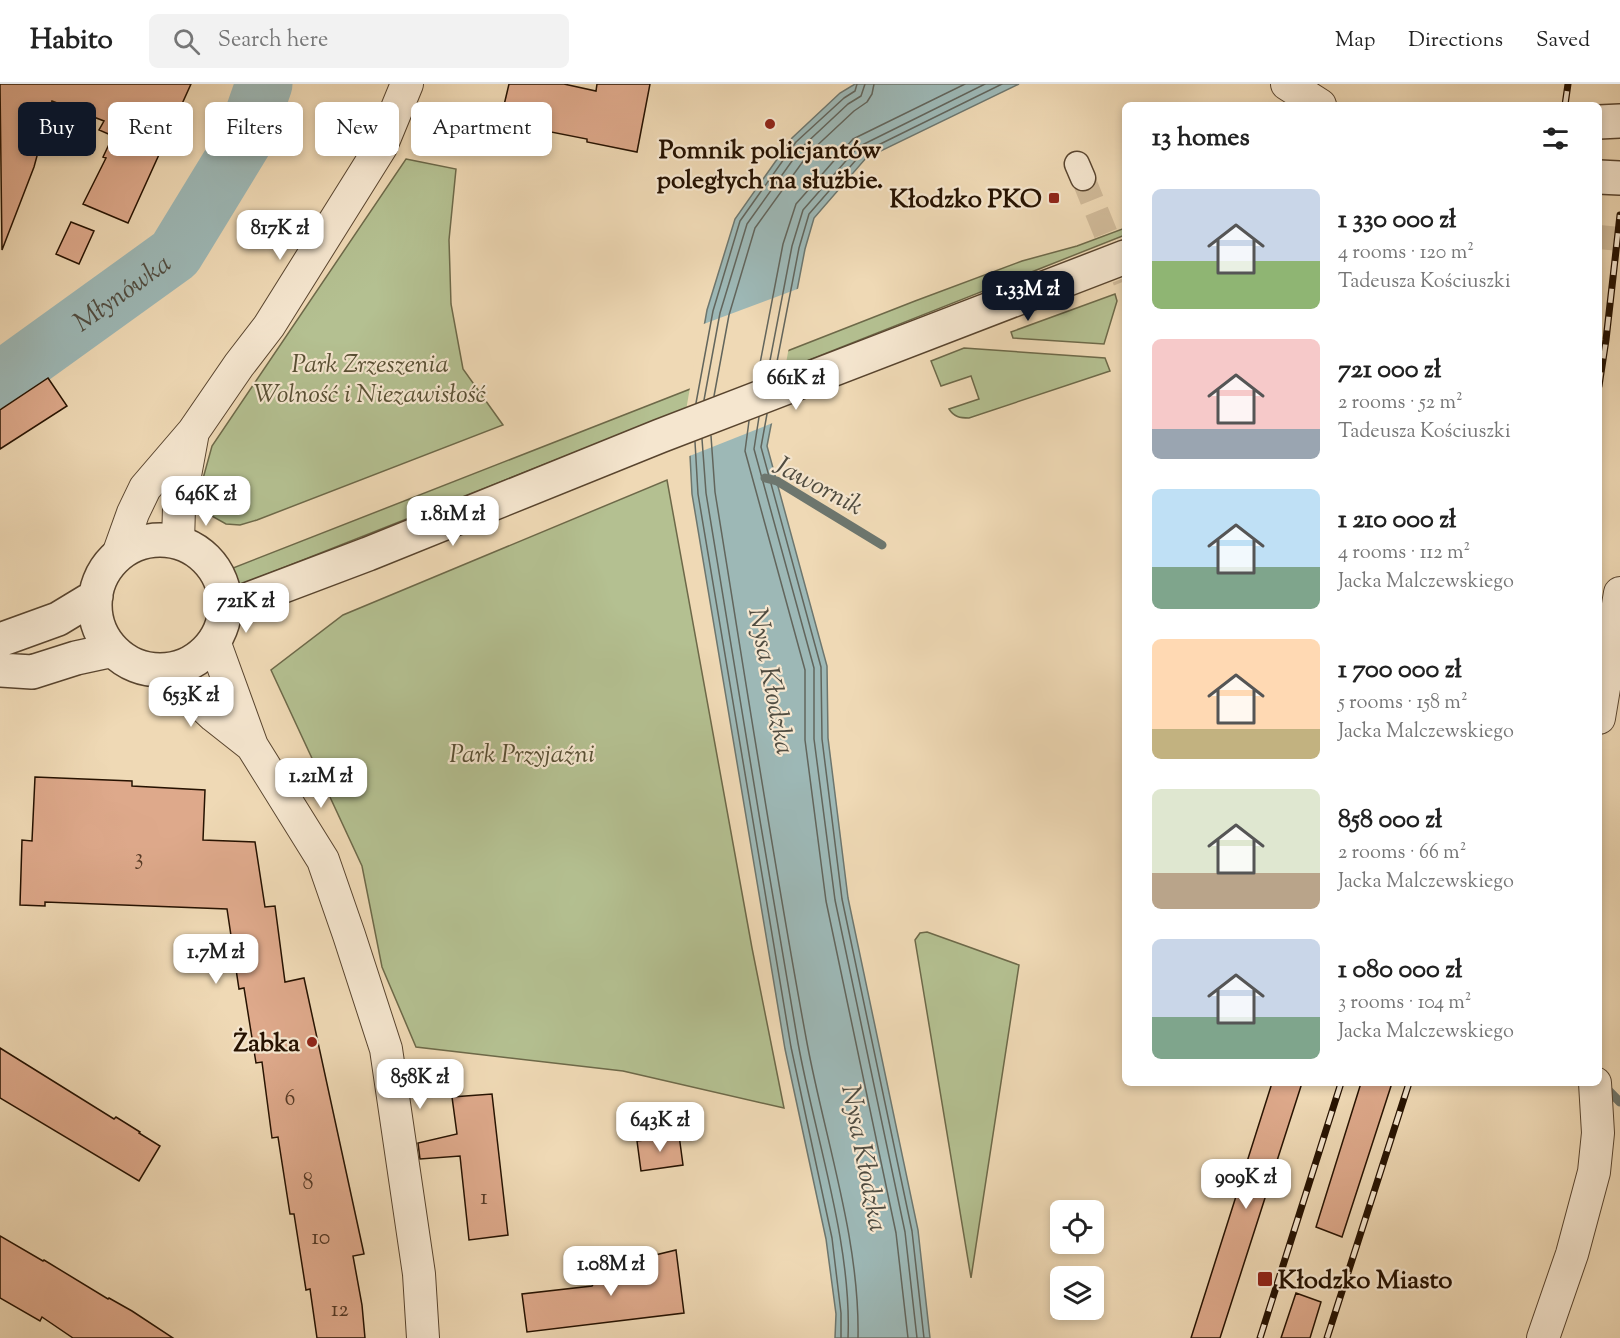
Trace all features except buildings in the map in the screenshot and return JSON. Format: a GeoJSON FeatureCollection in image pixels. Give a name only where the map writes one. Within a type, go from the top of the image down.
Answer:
{"type":"FeatureCollection","features":[{"type":"Feature","properties":{"kind":"street"},"geometry":{"type":"LineString","coordinates":[[118,555],[133,513],[146,488],[193,432],[269,326],[381,147],[407,84]]}},
{"type":"Feature","properties":{"kind":"street"},"geometry":{"type":"LineString","coordinates":[[1287,84],[1315,102]]}},
{"type":"Feature","properties":{"kind":"street"},"geometry":{"type":"LineString","coordinates":[[1602,122],[1620,121]]}},
{"type":"Feature","properties":{"kind":"street"},"geometry":{"type":"LineString","coordinates":[[1602,177],[1620,178]]}},
{"type":"Feature","properties":{"kind":"street"},"geometry":{"type":"LineString","coordinates":[[225,608],[368,554],[660,436],[1122,258]]}},
{"type":"Feature","properties":{"kind":"street"},"geometry":{"type":"LineString","coordinates":[[178,542],[179,508],[193,432]]}},
{"type":"Feature","properties":{"kind":"street"},"geometry":{"type":"LineString","coordinates":[[157,540],[178,542],[193,549],[206,559],[217,574],[224,590],[225,608],[222,626],[214,641],[201,656],[184,666],[165,670],[136,666],[113,650],[101,634],[95,616],[96,596],[100,581],[107,567],[118,555],[136,545],[157,540]]}},
{"type":"Feature","properties":{"kind":"street"},"geometry":{"type":"LineString","coordinates":[[0,640],[58,619],[96,596]]}},
{"type":"Feature","properties":{"kind":"street"},"geometry":{"type":"LineString","coordinates":[[1602,701],[1619,604]]}},
{"type":"Feature","properties":{"kind":"street"},"geometry":{"type":"LineString","coordinates":[[214,641],[252,746],[322,860],[386,1050],[419,1274],[423,1338]]}},
{"type":"Feature","properties":{"kind":"street"},"geometry":{"type":"LineString","coordinates":[[0,670],[32,672],[76,658],[113,650]]}},
{"type":"Feature","properties":{"kind":"street"},"geometry":{"type":"LineString","coordinates":[[165,670],[214,716],[252,746]]}},
{"type":"Feature","properties":{"kind":"street"},"geometry":{"type":"LineString","coordinates":[[1543,1338],[1572,1254],[1594,1172],[1598,1133],[1596,1094]]}},
{"type":"Feature","properties":{"kind":"green space","name":"Park Zrzeszenia Wolność i Niezawisłość"},"geometry":{"type":"Polygon","coordinates":[[[406,159],[456,169],[449,240],[451,304],[463,369],[503,425],[257,520],[240,525],[226,524],[210,515],[199,493],[212,446],[406,159]]]}},
{"type":"Feature","properties":{"kind":"green space"},"geometry":{"type":"Polygon","coordinates":[[[1122,229],[1122,236],[242,584],[235,581],[233,568],[915,301],[1022,261],[1077,246],[1122,229]]]}},
{"type":"Feature","properties":{"kind":"green space"},"geometry":{"type":"Polygon","coordinates":[[[1115,294],[1117,301],[1104,344],[1013,338],[1011,332],[1115,294]]]}},
{"type":"Feature","properties":{"kind":"green space"},"geometry":{"type":"Polygon","coordinates":[[[964,348],[1105,358],[1110,371],[969,418],[963,418],[955,415],[949,409],[979,399],[971,376],[941,386],[931,361],[964,348]]]}},
{"type":"Feature","properties":{"kind":"green space","name":"Park Przyjaźni"},"geometry":{"type":"Polygon","coordinates":[[[667,480],[752,948],[784,1108],[623,1071],[416,1047],[382,967],[362,866],[271,670],[343,615],[667,480]]]}},
{"type":"Feature","properties":{"kind":"green space"},"geometry":{"type":"Polygon","coordinates":[[[927,932],[1019,965],[971,1278],[915,940],[920,933],[927,932]]]}},
{"type":"Feature","properties":{"kind":"water","name":"Nysa Kłodzka"},"geometry":{"type":"Polygon","coordinates":[[[855,84],[1019,84],[866,158],[814,218],[805,249],[767,446],[827,666],[828,738],[848,898],[918,1230],[930,1338],[835,1338],[836,1314],[826,1239],[785,1049],[692,494],[688,417],[707,310],[735,219],[792,138],[840,93],[855,84]]]}},
{"type":"Feature","properties":{"kind":"pier"},"geometry":{"type":"Polygon","coordinates":[[[800,288],[775,422],[687,457],[685,416],[701,325],[800,288]]]}},
{"type":"Feature","properties":{"kind":"waterway","name":"Młynówka"},"geometry":{"type":"LineString","coordinates":[[0,380],[175,254],[244,141],[264,84]]}},
{"type":"Feature","properties":{"kind":"waterway","name":"Jawornik"},"geometry":{"type":"LineString","coordinates":[[765,478],[777,481],[882,545]]}},
{"type":"Feature","properties":{"kind":"waterway","name":"Jawornik"},"geometry":{"type":"LineString","coordinates":[[1603,1085],[1620,1102]]}},
{"type":"Feature","properties":{"kind":"tunnel"},"geometry":{"type":"LineString","coordinates":[[1083,178],[1122,274]]}},
{"type":"Feature","properties":{"kind":"tunnel"},"geometry":{"type":"LineString","coordinates":[[1602,237],[1620,239]]}},
{"type":"Feature","properties":{"kind":"railway"},"geometry":{"type":"LineString","coordinates":[[1565,102],[1568,84]]}},
{"type":"Feature","properties":{"kind":"railway"},"geometry":{"type":"LineString","coordinates":[[1602,366],[1620,215]]}},
{"type":"Feature","properties":{"kind":"railway"},"geometry":{"type":"LineString","coordinates":[[1260,1338],[1340,1086]]}},
{"type":"Feature","properties":{"kind":"railway"},"geometry":{"type":"LineString","coordinates":[[1327,1338],[1408,1086]]}},
{"type":"Feature","properties":{"kind":"place","name":"Pomnik policjantów poległych na służbie."},"geometry":{"type":"Point","coordinates":[770,124]}},
{"type":"Feature","properties":{"kind":"place","name":"Kłodzko PKO"},"geometry":{"type":"Point","coordinates":[1054,198]}},
{"type":"Feature","properties":{"kind":"place","name":"Żabka"},"geometry":{"type":"Point","coordinates":[312,1042]}},
{"type":"Feature","properties":{"kind":"place","name":"Kłodzko Miasto"},"geometry":{"type":"Point","coordinates":[1265,1279]}}]}
